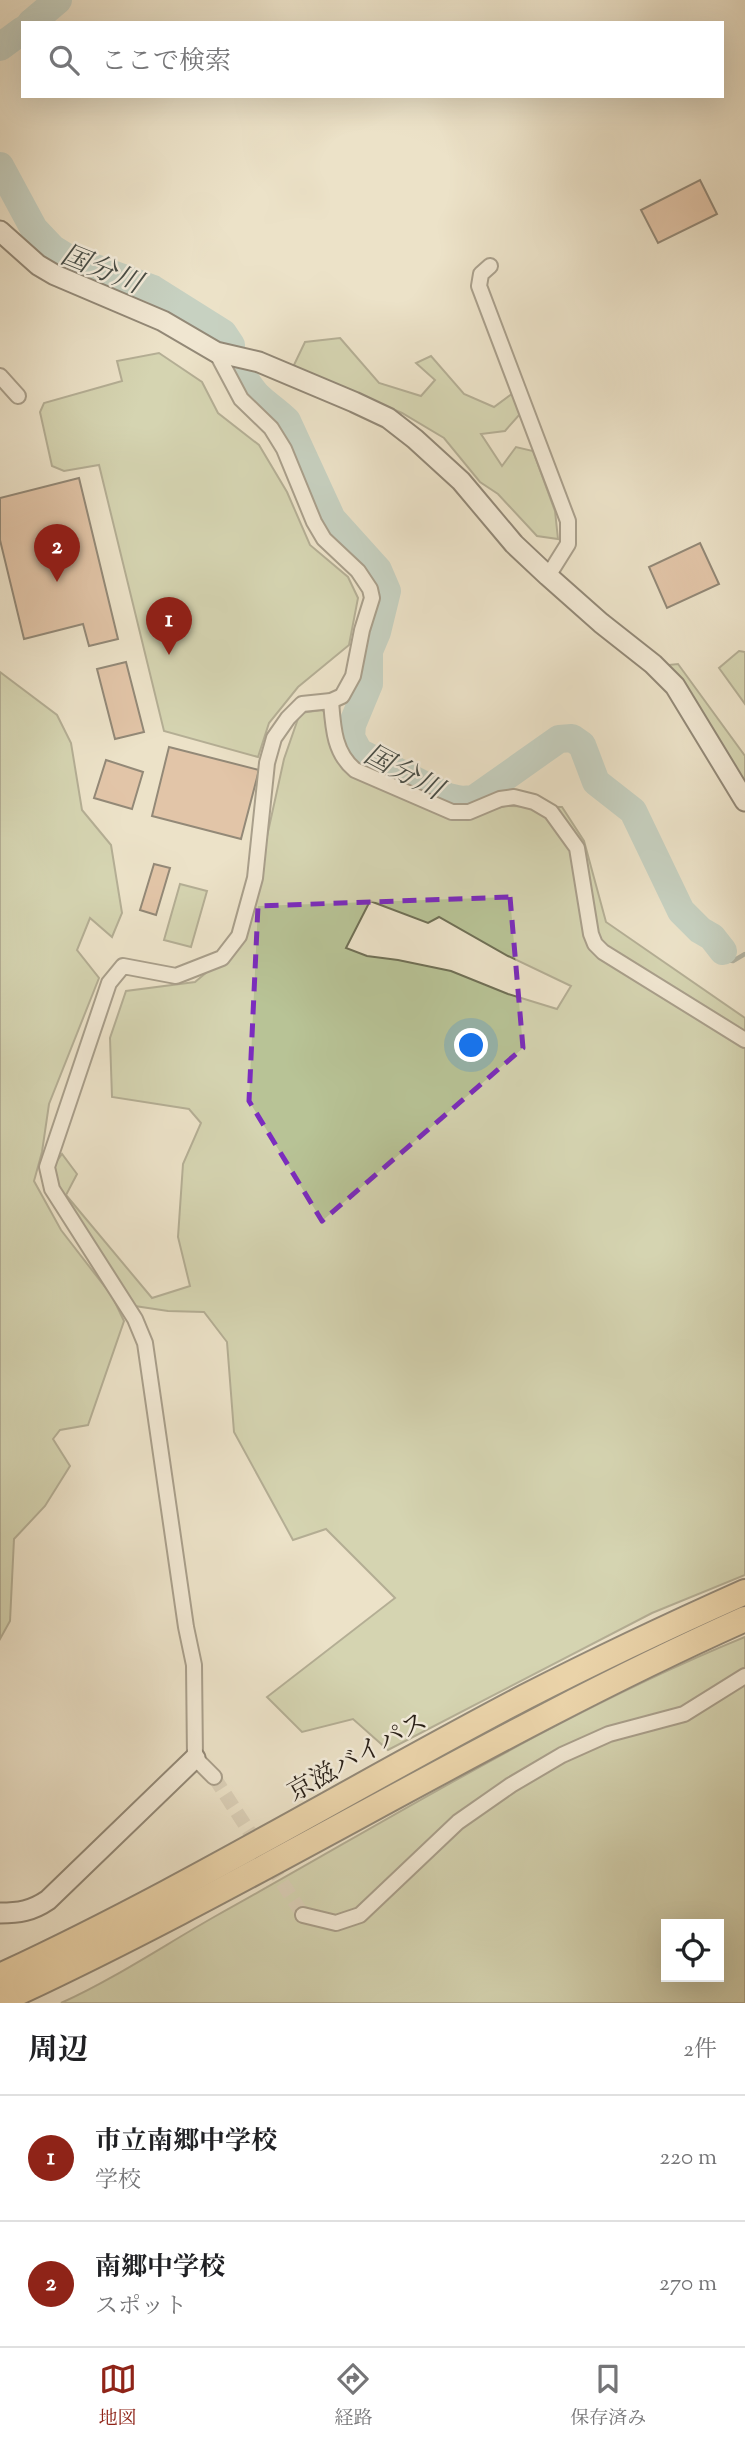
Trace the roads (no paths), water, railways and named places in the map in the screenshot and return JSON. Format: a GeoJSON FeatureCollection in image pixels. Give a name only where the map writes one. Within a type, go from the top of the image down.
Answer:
{"type":"FeatureCollection","features":[{"type":"Feature","properties":{"kind":"highway","name":"京滋バイパス"},"geometry":{"type":"LineString","coordinates":[[0,1976],[164,1894],[639,1639],[745,1592]]}},
{"type":"Feature","properties":{"kind":"highway","name":"京滋バイパス"},"geometry":{"type":"LineString","coordinates":[[0,2001],[232,1886],[410,1787],[639,1667],[745,1619]]}},
{"type":"Feature","properties":{"kind":"street"},"geometry":{"type":"LineString","coordinates":[[0,231],[38,265],[55,275],[163,321],[216,352],[279,370],[388,418],[443,463],[514,544],[548,576],[653,664],[675,686],[745,801]]}},
{"type":"Feature","properties":{"kind":"street"},"geometry":{"type":"LineString","coordinates":[[490,266],[481,274],[479,286],[568,521],[568,544],[548,576]]}},
{"type":"Feature","properties":{"kind":"street"},"geometry":{"type":"LineString","coordinates":[[214,1777],[195,1758],[194,1665],[186,1628],[145,1343],[135,1319],[52,1189],[47,1167],[109,983],[123,965],[176,976],[222,958],[239,936],[255,878],[267,763],[274,738],[302,704],[331,701],[342,696],[354,676],[362,630],[372,598],[370,589],[358,571],[324,539],[314,522],[284,449],[271,428],[241,399],[216,352]]}},
{"type":"Feature","properties":{"kind":"street"},"geometry":{"type":"LineString","coordinates":[[0,376],[18,396]]}},
{"type":"Feature","properties":{"kind":"street"},"geometry":{"type":"LineString","coordinates":[[331,701],[337,745],[344,761],[355,770],[452,812],[469,813],[500,799],[514,797],[534,802],[551,813],[578,848],[591,934],[595,944],[617,962],[745,1040]]}},
{"type":"Feature","properties":{"kind":"street"},"geometry":{"type":"LineString","coordinates":[[303,1915],[336,1923],[360,1915],[458,1822],[511,1785],[562,1755],[609,1734],[684,1714],[745,1676]]}},
{"type":"Feature","properties":{"kind":"street"},"geometry":{"type":"LineString","coordinates":[[0,1913],[19,1913],[34,1909],[48,1900],[195,1758]]}},
{"type":"Feature","properties":{"kind":"waterway","name":"国分川"},"geometry":{"type":"LineString","coordinates":[[33,21],[58,0]]}},
{"type":"Feature","properties":{"kind":"waterway","name":"国分川"},"geometry":{"type":"LineString","coordinates":[[0,47],[21,31]]}},
{"type":"Feature","properties":{"kind":"waterway","name":"国分川"},"geometry":{"type":"LineString","coordinates":[[0,166],[34,229],[52,248],[68,258],[153,289],[223,333],[231,345]]}},
{"type":"Feature","properties":{"kind":"waterway","name":"国分川"},"geometry":{"type":"LineString","coordinates":[[238,367],[254,392],[287,421],[332,519],[378,570],[387,591],[377,632],[369,651],[369,684],[352,725],[351,737],[359,752],[448,797],[461,800],[474,799],[559,739],[572,738],[582,745],[596,782],[633,811],[681,911],[700,930],[712,937],[723,951]]}},
{"type":"Feature","properties":{"kind":"waterway","name":"国分川"},"geometry":{"type":"LineString","coordinates":[[723,951],[726,960],[733,961],[745,954]]}},
{"type":"Feature","properties":{"kind":"tunnel"},"geometry":{"type":"LineString","coordinates":[[214,1777],[303,1915]]}},
{"type":"Feature","properties":{"kind":"place","name":"南郷中学校"},"geometry":{"type":"Point","coordinates":[57,582]}},
{"type":"Feature","properties":{"kind":"place","name":"市立南郷中学校"},"geometry":{"type":"Point","coordinates":[169,655]}}]}
